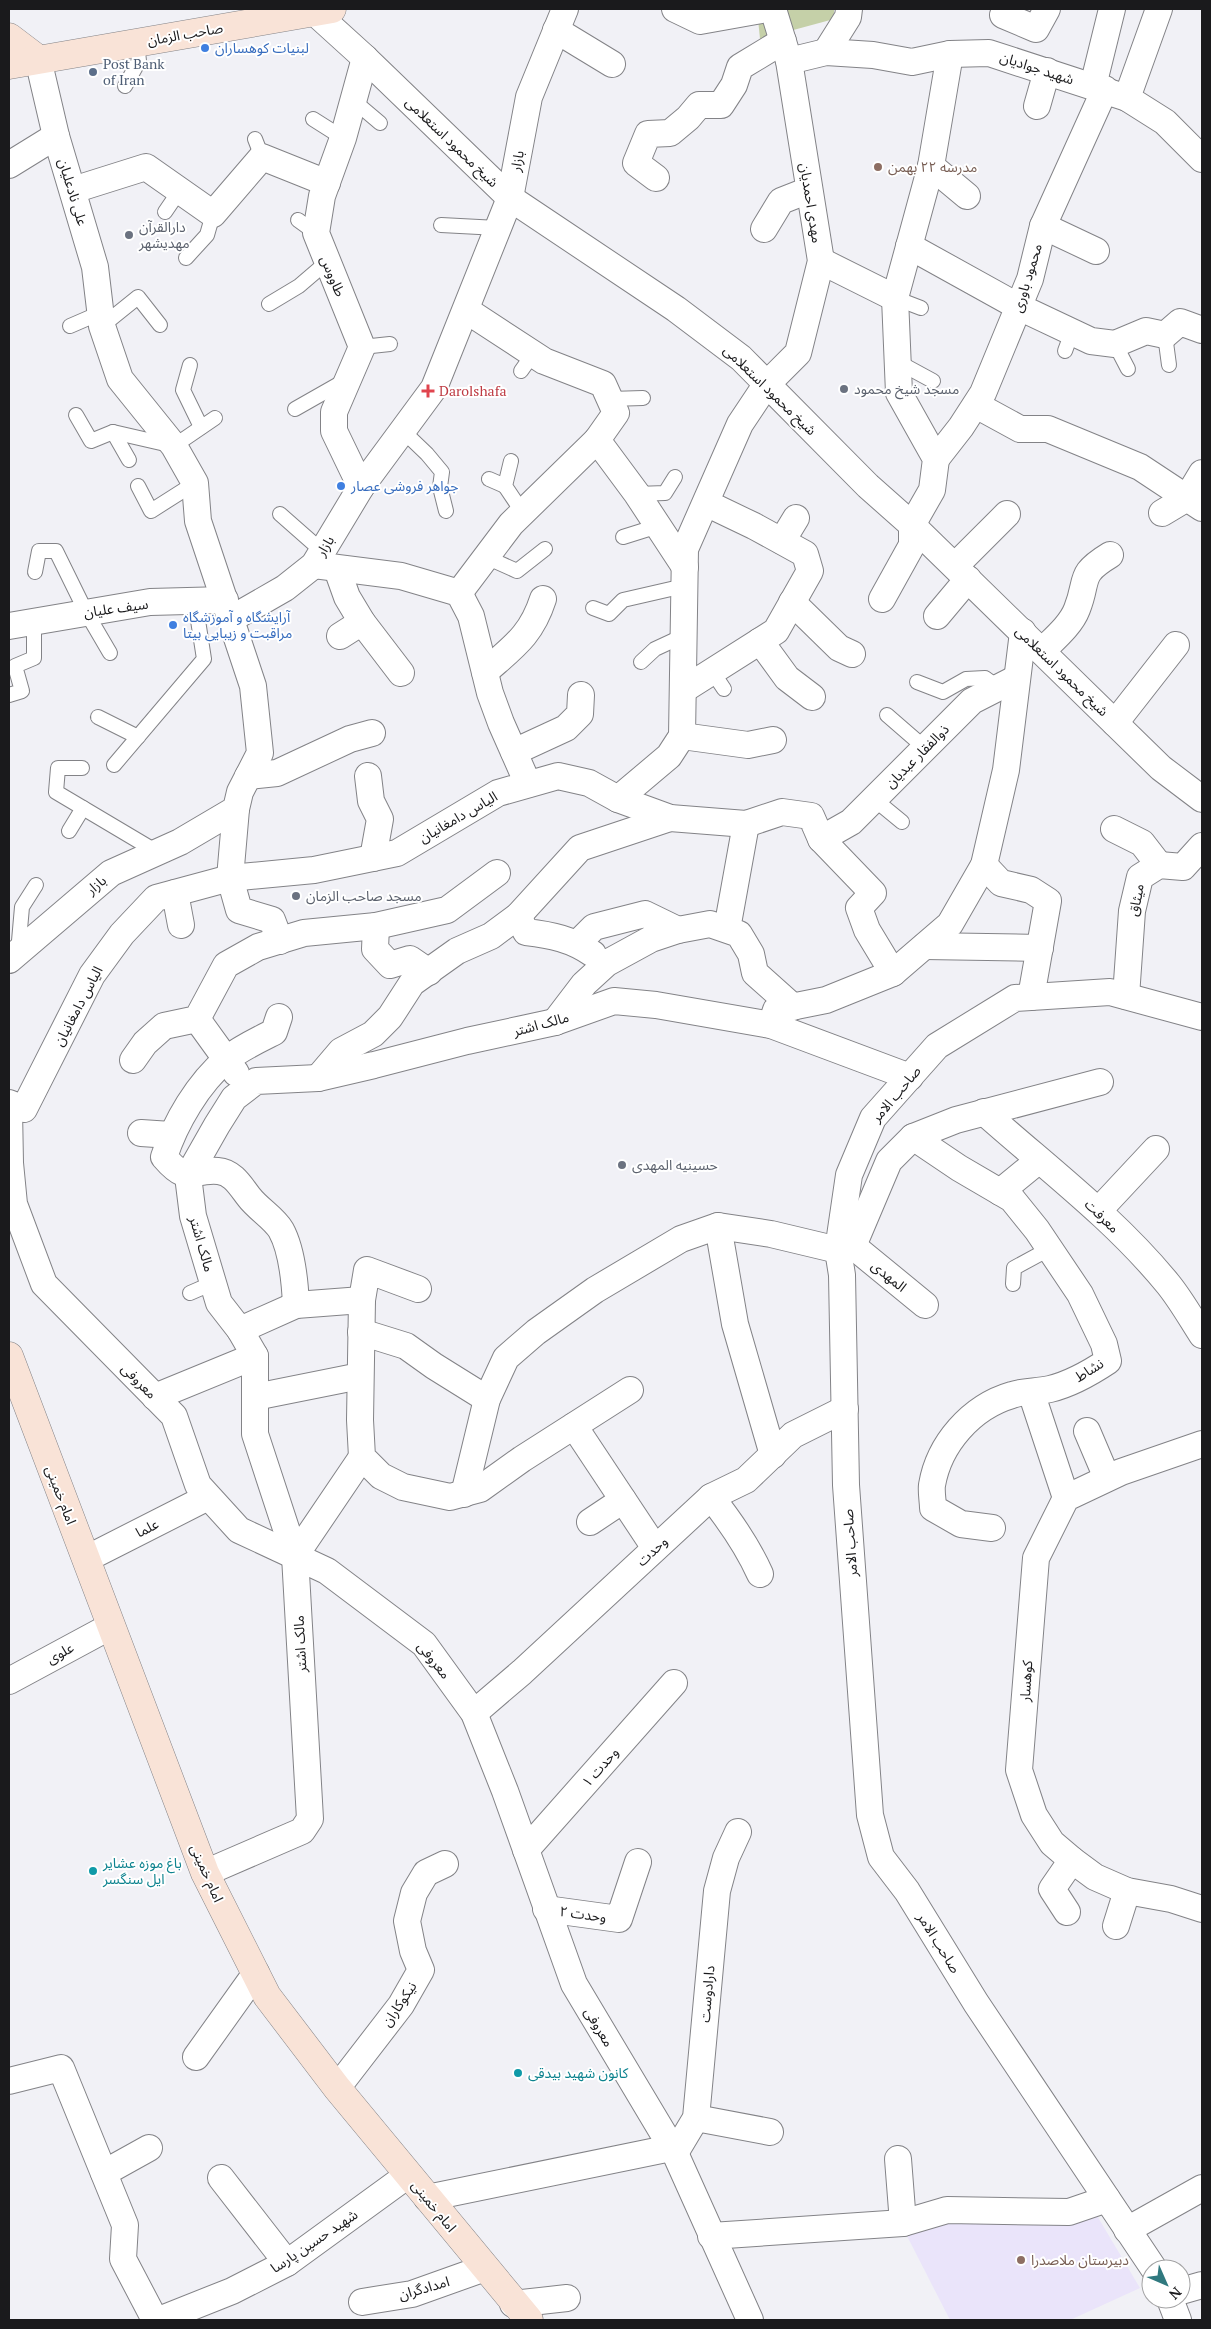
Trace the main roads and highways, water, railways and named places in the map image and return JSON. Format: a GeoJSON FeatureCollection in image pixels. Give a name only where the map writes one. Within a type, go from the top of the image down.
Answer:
{"type":"FeatureCollection","features":[{"type":"Feature","properties":{"kind":"place","name":"لبنیات کوهساران"},"geometry":{"type":"Point","coordinates":[205,48]}},
{"type":"Feature","properties":{"kind":"place","name":"Post Bank of Iran"},"geometry":{"type":"Point","coordinates":[93,72]}},
{"type":"Feature","properties":{"kind":"place","name":"مدرسه ۲۲ بهمن"},"geometry":{"type":"Point","coordinates":[878,167]}},
{"type":"Feature","properties":{"kind":"place","name":"دارالقرآن مهدیشهر"},"geometry":{"type":"Point","coordinates":[129,235]}},
{"type":"Feature","properties":{"kind":"place","name":"مسجد شیخ محمود"},"geometry":{"type":"Point","coordinates":[844,389]}},
{"type":"Feature","properties":{"kind":"place","name":"Darolshafa"},"geometry":{"type":"Point","coordinates":[428,391]}},
{"type":"Feature","properties":{"kind":"place","name":"جواهر فروشی عصار"},"geometry":{"type":"Point","coordinates":[341,486]}},
{"type":"Feature","properties":{"kind":"place","name":"آرایشگاه و آموزشگاه مراقبت و زیبایی بیتا"},"geometry":{"type":"Point","coordinates":[173,625]}},
{"type":"Feature","properties":{"kind":"place","name":"مسجد صاحب الزمان"},"geometry":{"type":"Point","coordinates":[296,896]}},
{"type":"Feature","properties":{"kind":"place","name":"حسینیه المهدی"},"geometry":{"type":"Point","coordinates":[622,1165]}},
{"type":"Feature","properties":{"kind":"place","name":"باغ موزه عشایر ایل سنگسر"},"geometry":{"type":"Point","coordinates":[93,1871]}},
{"type":"Feature","properties":{"kind":"place","name":"کانون شهید بیدقی"},"geometry":{"type":"Point","coordinates":[518,2073]}},
{"type":"Feature","properties":{"kind":"place","name":"دبیرستان ملاصدرا"},"geometry":{"type":"Point","coordinates":[1021,2260]}}]}
